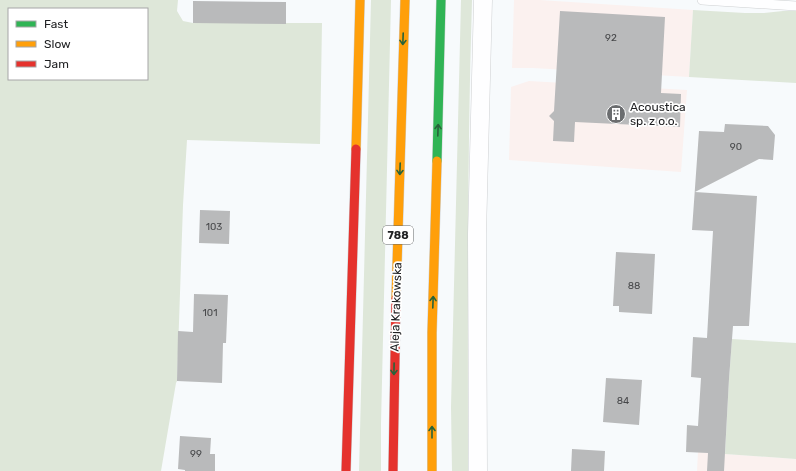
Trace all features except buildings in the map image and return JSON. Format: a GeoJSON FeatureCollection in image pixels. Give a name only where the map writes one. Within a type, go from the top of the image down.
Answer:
{"type":"FeatureCollection","features":[{"type":"Feature","properties":{"kind":"main road"},"geometry":{"type":"LineString","coordinates":[[346,471],[360,0]]}},
{"type":"Feature","properties":{"kind":"main road","name":"Aleja Krakowska"},"geometry":{"type":"LineString","coordinates":[[393,471],[395,320],[405,0]]}},
{"type":"Feature","properties":{"kind":"main road"},"geometry":{"type":"LineString","coordinates":[[432,471],[432,333],[441,0]]}},
{"type":"Feature","properties":{"kind":"street"},"geometry":{"type":"LineString","coordinates":[[478,471],[476,234],[483,0]]}},
{"type":"Feature","properties":{"kind":"lane"},"geometry":{"type":"LineString","coordinates":[[702,0],[796,6]]}},
{"type":"Feature","properties":{"kind":"shaded area"},"geometry":{"type":"Polygon","coordinates":[[[0,0],[178,0],[177,11],[183,21],[193,23],[322,23],[320,144],[187,140],[183,205],[177,381],[161,471],[0,471],[0,0]]]}},
{"type":"Feature","properties":{"kind":"shaded area"},"geometry":{"type":"Polygon","coordinates":[[[371,0],[391,0],[381,471],[359,471],[371,0]]]}},
{"type":"Feature","properties":{"kind":"shaded area"},"geometry":{"type":"Polygon","coordinates":[[[461,0],[472,0],[468,294],[468,471],[452,471],[451,407],[461,0]]]}},
{"type":"Feature","properties":{"kind":"shaded area"},"geometry":{"type":"Polygon","coordinates":[[[514,0],[540,0],[693,10],[689,77],[512,68],[514,0]]]}},
{"type":"Feature","properties":{"kind":"shaded area"},"geometry":{"type":"Polygon","coordinates":[[[693,10],[745,13],[796,11],[796,83],[689,77],[693,10]]]}},
{"type":"Feature","properties":{"kind":"shaded area"},"geometry":{"type":"Polygon","coordinates":[[[529,81],[687,90],[681,172],[509,160],[511,87],[529,81]]]}},
{"type":"Feature","properties":{"kind":"shaded area"},"geometry":{"type":"Polygon","coordinates":[[[732,339],[796,343],[796,459],[725,454],[732,339]]]}},
{"type":"Feature","properties":{"kind":"shaded area"},"geometry":{"type":"Polygon","coordinates":[[[698,452],[796,459],[796,471],[697,471],[698,452]]]}},
{"type":"Feature","properties":{"kind":"traffic: fast"},"geometry":{"type":"LineString","coordinates":[[437,161],[441,0]]}},
{"type":"Feature","properties":{"kind":"traffic: slow"},"geometry":{"type":"LineString","coordinates":[[356,149],[360,0]]}},
{"type":"Feature","properties":{"kind":"traffic: slow"},"geometry":{"type":"LineString","coordinates":[[396,299],[405,0]]}},
{"type":"Feature","properties":{"kind":"traffic: slow"},"geometry":{"type":"LineString","coordinates":[[432,471],[432,333],[437,161]]}},
{"type":"Feature","properties":{"kind":"traffic: jam"},"geometry":{"type":"LineString","coordinates":[[346,471],[356,149]]}},
{"type":"Feature","properties":{"kind":"traffic: jam"},"geometry":{"type":"LineString","coordinates":[[393,471],[396,299]]}},
{"type":"Feature","properties":{"kind":"place","name":"Acoustica sp. z o.o."},"geometry":{"type":"Point","coordinates":[616,114]}}]}
